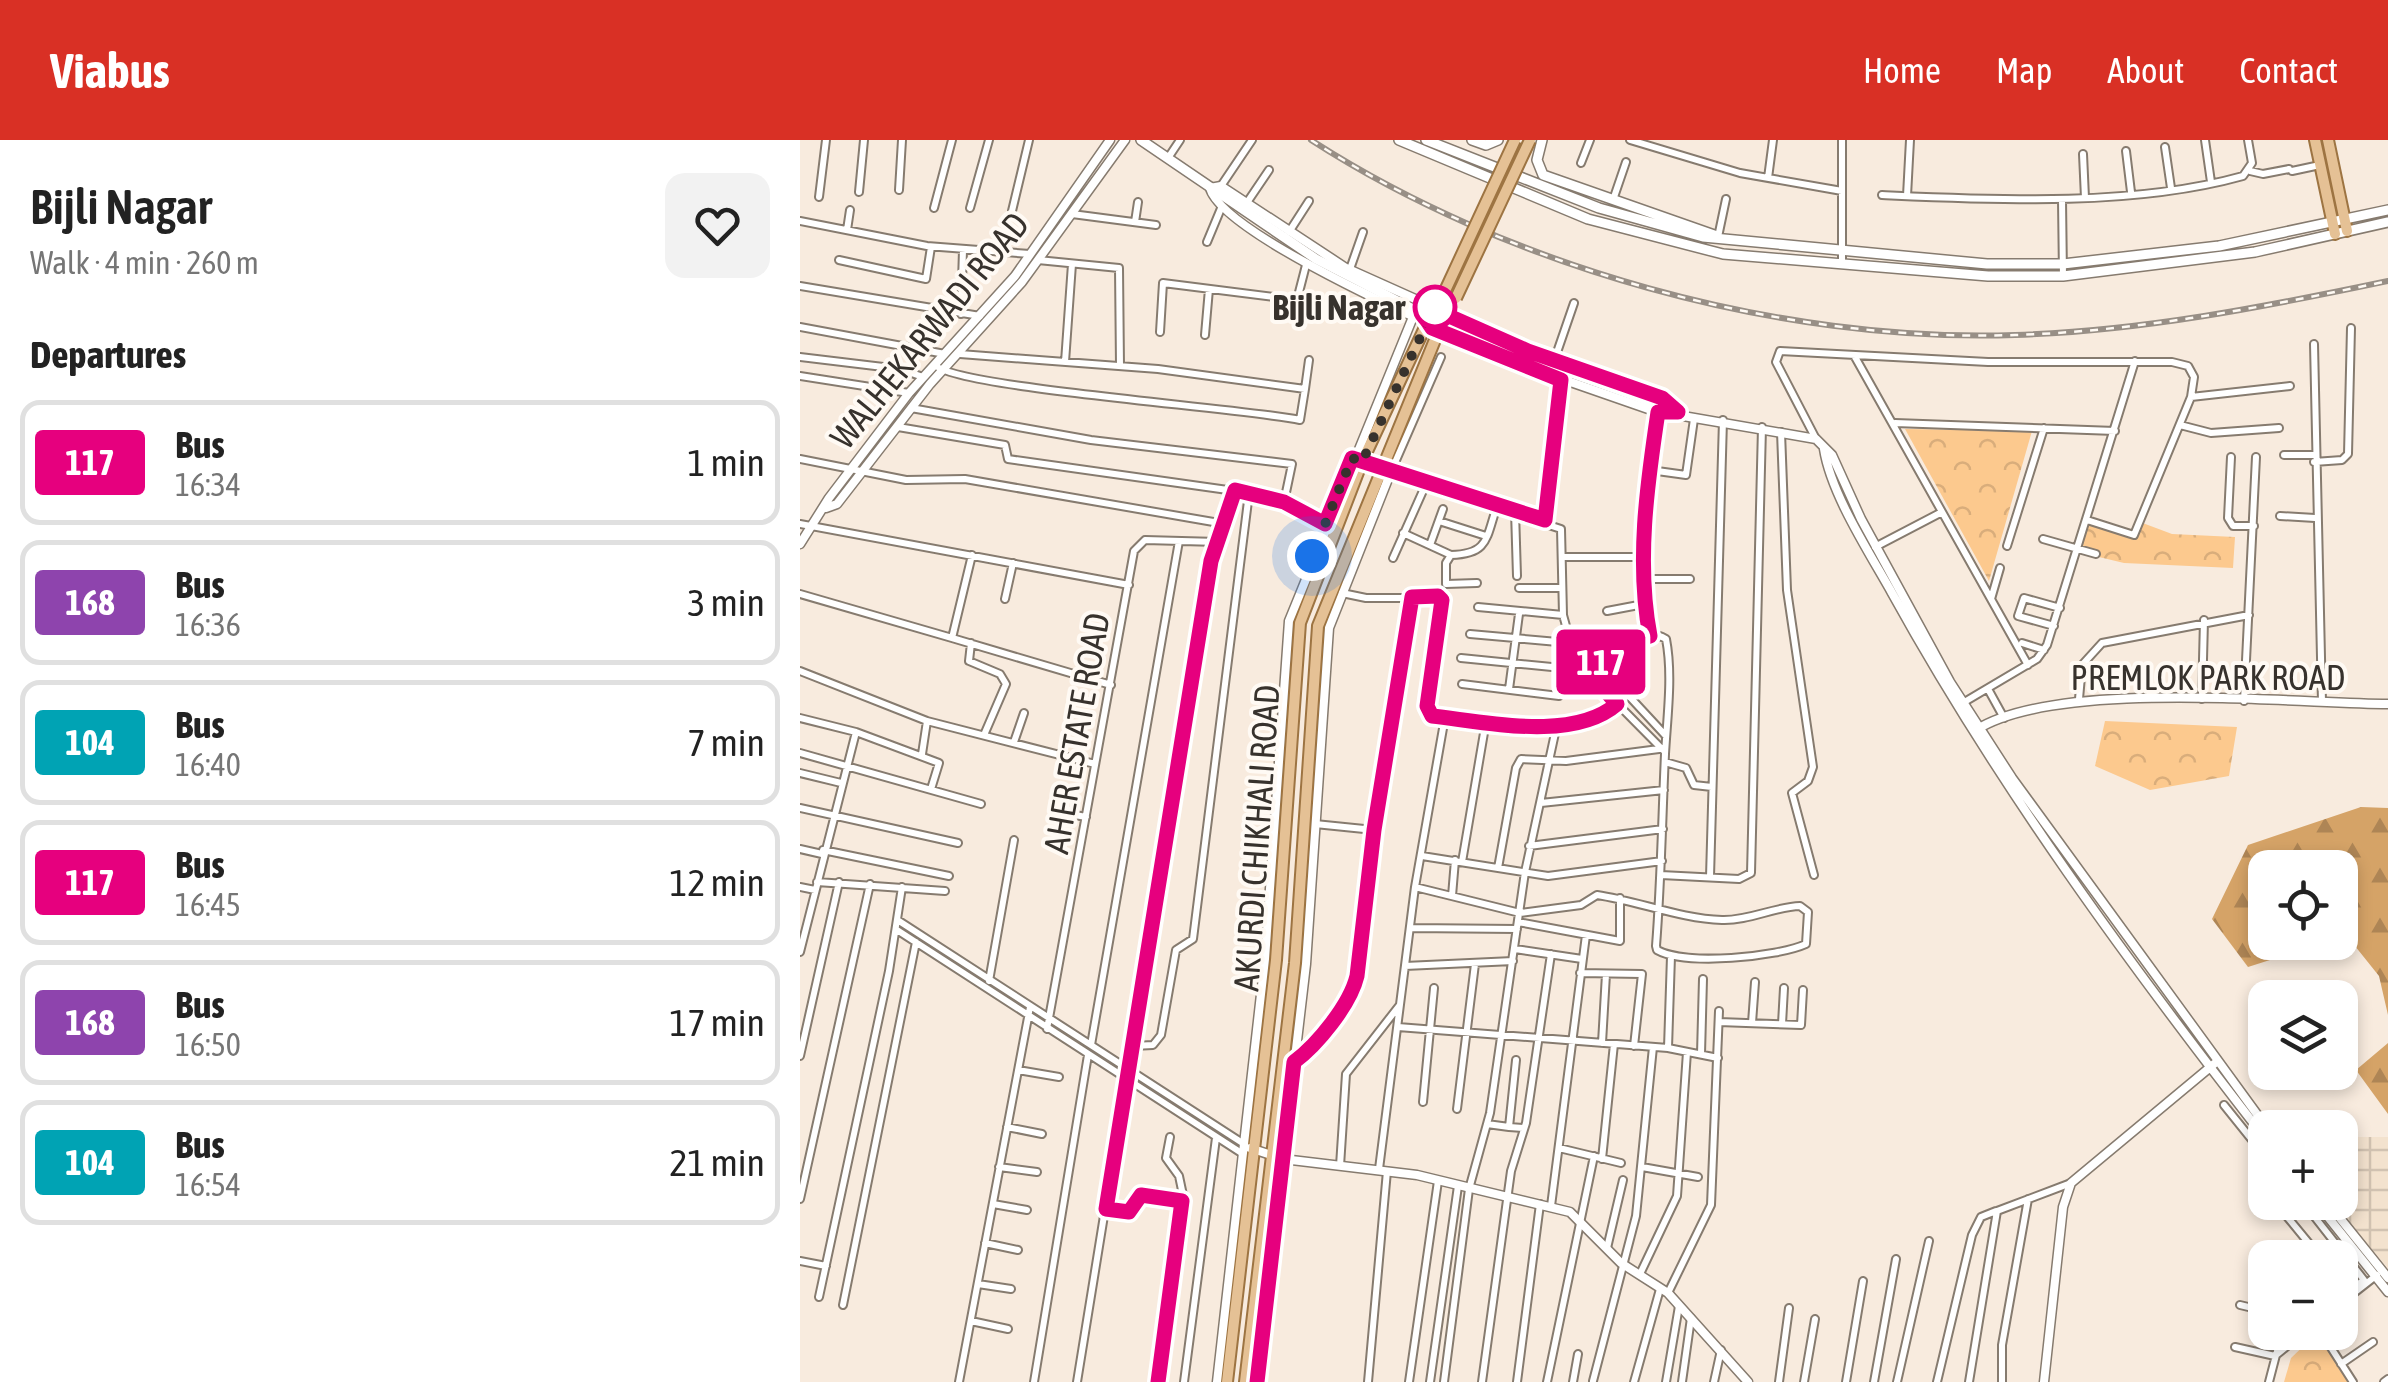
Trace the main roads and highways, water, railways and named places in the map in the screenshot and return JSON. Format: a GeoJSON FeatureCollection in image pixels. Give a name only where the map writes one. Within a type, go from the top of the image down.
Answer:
{"type":"FeatureCollection","features":[{"type":"Feature","properties":{"kind":"main road"},"geometry":{"type":"LineString","coordinates":[[1142,140],[1316,259],[1413,313]]}},
{"type":"Feature","properties":{"kind":"main road"},"geometry":{"type":"LineString","coordinates":[[1399,140],[1588,218],[1702,251],[1988,276],[2063,276],[2220,258],[2340,227],[2388,210]]}},
{"type":"Feature","properties":{"kind":"main road"},"geometry":{"type":"LineString","coordinates":[[1426,140],[1599,208],[1704,237],[1988,264],[2063,264],[2388,222]]}},
{"type":"Feature","properties":{"kind":"main road"},"geometry":{"type":"LineString","coordinates":[[1472,140],[1486,145],[1498,140]]}},
{"type":"Feature","properties":{"kind":"main road"},"geometry":{"type":"LineString","coordinates":[[1515,140],[1444,293],[1428,312],[1427,323],[1439,330],[1448,323],[1530,140]]}},
{"type":"Feature","properties":{"kind":"main road"},"geometry":{"type":"LineString","coordinates":[[1542,140],[1538,160],[1543,175],[1721,238]]}},
{"type":"Feature","properties":{"kind":"main road"},"geometry":{"type":"LineString","coordinates":[[2315,140],[2340,227]]}},
{"type":"Feature","properties":{"kind":"main road"},"geometry":{"type":"LineString","coordinates":[[2328,140],[2340,227]]}},
{"type":"Feature","properties":{"kind":"main road"},"geometry":{"type":"LineString","coordinates":[[1702,251],[1704,237]]}},
{"type":"Feature","properties":{"kind":"main road"},"geometry":{"type":"LineString","coordinates":[[1435,307],[1449,316]]}},
{"type":"Feature","properties":{"kind":"main road","name":"AKURDI CHIKHALI ROAD"},"geometry":{"type":"LineString","coordinates":[[1228,1382],[1248,1152],[1276,960],[1300,623],[1357,460],[1427,323]]}},
{"type":"Feature","properties":{"kind":"main road","name":"AKURDI CHIKHALI ROAD"},"geometry":{"type":"LineString","coordinates":[[1246,1382],[1295,963],[1318,626],[1385,471],[1439,330]]}},
{"type":"Feature","properties":{"kind":"main road"},"geometry":{"type":"LineString","coordinates":[[1459,330],[1678,412]]}},
{"type":"Feature","properties":{"kind":"tunnel"},"geometry":{"type":"LineString","coordinates":[[1413,309],[1459,330]]}},
{"type":"Feature","properties":{"kind":"railway"},"geometry":{"type":"LineString","coordinates":[[1311,140],[1388,185],[1471,225],[1558,260],[1648,288],[1740,310],[1833,326],[1925,334],[2062,333],[2203,316],[2388,281]]}},
{"type":"Feature","properties":{"kind":"place","name":"Bijli Nagar"},"geometry":{"type":"Point","coordinates":[1435,307]}}]}
